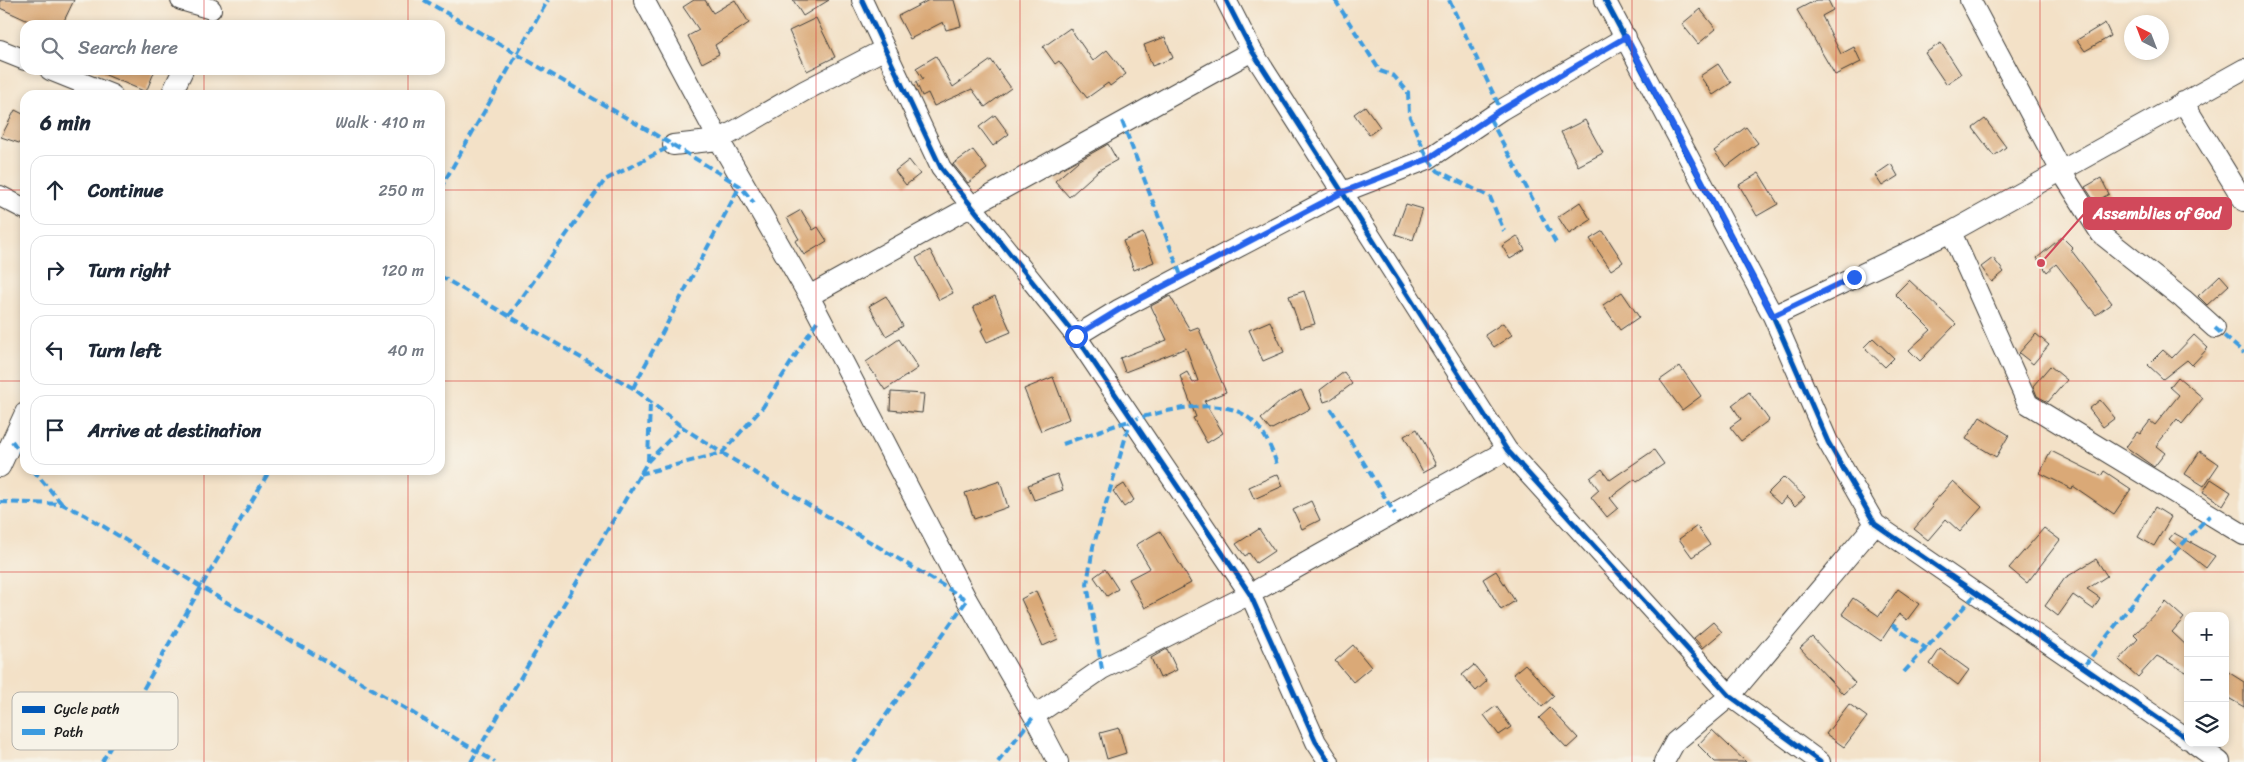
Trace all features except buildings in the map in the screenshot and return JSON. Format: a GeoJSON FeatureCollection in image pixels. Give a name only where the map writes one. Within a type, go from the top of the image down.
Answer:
{"type":"FeatureCollection","features":[{"type":"Feature","properties":{"kind":"street"},"geometry":{"type":"LineString","coordinates":[[181,0],[210,11]]}},
{"type":"Feature","properties":{"kind":"street"},"geometry":{"type":"LineString","coordinates":[[644,0],[719,140],[809,296],[967,600],[1034,716],[1058,762]]}},
{"type":"Feature","properties":{"kind":"street"},"geometry":{"type":"LineString","coordinates":[[862,0],[941,168],[1076,336],[1250,594],[1316,742],[1329,762]]}},
{"type":"Feature","properties":{"kind":"street"},"geometry":{"type":"LineString","coordinates":[[1226,0],[1252,51],[1507,450],[1730,696],[1820,762]]}},
{"type":"Feature","properties":{"kind":"street"},"geometry":{"type":"LineString","coordinates":[[1605,0],[1773,316],[1828,442],[1876,524],[2184,736]]}},
{"type":"Feature","properties":{"kind":"street"},"geometry":{"type":"LineString","coordinates":[[1970,0],[2061,171],[2101,234],[2183,299],[2215,328]]}},
{"type":"Feature","properties":{"kind":"street"},"geometry":{"type":"LineString","coordinates":[[1076,336],[1120,309],[1343,192],[1428,159],[1501,110],[1626,37]]}},
{"type":"Feature","properties":{"kind":"street"},"geometry":{"type":"LineString","coordinates":[[673,145],[719,140],[804,91],[884,49]]}},
{"type":"Feature","properties":{"kind":"street"},"geometry":{"type":"LineString","coordinates":[[0,50],[20,58]]}},
{"type":"Feature","properties":{"kind":"street"},"geometry":{"type":"LineString","coordinates":[[809,296],[1252,51]]}},
{"type":"Feature","properties":{"kind":"street"},"geometry":{"type":"LineString","coordinates":[[1773,316],[1950,232],[2244,69]]}},
{"type":"Feature","properties":{"kind":"street"},"geometry":{"type":"LineString","coordinates":[[62,75],[100,90]]}},
{"type":"Feature","properties":{"kind":"street"},"geometry":{"type":"LineString","coordinates":[[173,90],[181,75]]}},
{"type":"Feature","properties":{"kind":"street"},"geometry":{"type":"LineString","coordinates":[[2183,102],[2244,201]]}},
{"type":"Feature","properties":{"kind":"street"},"geometry":{"type":"LineString","coordinates":[[0,196],[20,206]]}},
{"type":"Feature","properties":{"kind":"street"},"geometry":{"type":"LineString","coordinates":[[1950,232],[2028,404],[2244,535]]}},
{"type":"Feature","properties":{"kind":"street"},"geometry":{"type":"LineString","coordinates":[[0,467],[4,447],[20,421]]}},
{"type":"Feature","properties":{"kind":"street"},"geometry":{"type":"LineString","coordinates":[[1034,716],[1102,669],[1250,594],[1507,450]]}},
{"type":"Feature","properties":{"kind":"street"},"geometry":{"type":"LineString","coordinates":[[1664,762],[1676,742],[1730,696],[1876,524]]}},
{"type":"Feature","properties":{"kind":"street"},"geometry":{"type":"LineString","coordinates":[[2199,747],[2220,762]]}},
{"type":"Feature","properties":{"kind":"marked path"},"geometry":{"type":"LineString","coordinates":[[424,0],[740,186],[754,203]]}},
{"type":"Feature","properties":{"kind":"marked path"},"geometry":{"type":"LineString","coordinates":[[445,180],[548,0]]}},
{"type":"Feature","properties":{"kind":"marked path"},"geometry":{"type":"LineString","coordinates":[[1335,0],[1380,71],[1394,76],[1408,92],[1409,115],[1428,159],[1438,171],[1490,197],[1504,231]]}},
{"type":"Feature","properties":{"kind":"marked path"},"geometry":{"type":"LineString","coordinates":[[1449,0],[1501,110]]}},
{"type":"Feature","properties":{"kind":"marked path"},"geometry":{"type":"LineString","coordinates":[[1490,119],[1557,245]]}},
{"type":"Feature","properties":{"kind":"marked path"},"geometry":{"type":"LineString","coordinates":[[1122,121],[1182,278]]}},
{"type":"Feature","properties":{"kind":"marked path"},"geometry":{"type":"LineString","coordinates":[[509,316],[605,180],[673,145]]}},
{"type":"Feature","properties":{"kind":"marked path"},"geometry":{"type":"LineString","coordinates":[[633,388],[740,186]]}},
{"type":"Feature","properties":{"kind":"marked path"},"geometry":{"type":"LineString","coordinates":[[445,279],[633,388],[682,427]]}},
{"type":"Feature","properties":{"kind":"marked path"},"geometry":{"type":"LineString","coordinates":[[471,762],[648,461],[682,427],[722,453],[763,407],[819,318]]}},
{"type":"Feature","properties":{"kind":"marked path"},"geometry":{"type":"LineString","coordinates":[[2215,328],[2244,353]]}},
{"type":"Feature","properties":{"kind":"marked path"},"geometry":{"type":"LineString","coordinates":[[648,461],[650,403]]}},
{"type":"Feature","properties":{"kind":"marked path"},"geometry":{"type":"LineString","coordinates":[[1063,444],[1146,416],[1192,407],[1212,406],[1231,409],[1248,417],[1266,439],[1277,465]]}},
{"type":"Feature","properties":{"kind":"marked path"},"geometry":{"type":"LineString","coordinates":[[1331,409],[1395,514]]}},
{"type":"Feature","properties":{"kind":"marked path"},"geometry":{"type":"LineString","coordinates":[[1102,669],[1087,584],[1093,547],[1131,419]]}},
{"type":"Feature","properties":{"kind":"marked path"},"geometry":{"type":"LineString","coordinates":[[12,441],[20,452]]}},
{"type":"Feature","properties":{"kind":"marked path"},"geometry":{"type":"LineString","coordinates":[[640,474],[722,453],[967,600],[853,762]]}},
{"type":"Feature","properties":{"kind":"marked path"},"geometry":{"type":"LineString","coordinates":[[37,475],[62,504]]}},
{"type":"Feature","properties":{"kind":"marked path"},"geometry":{"type":"LineString","coordinates":[[142,692],[267,475]]}},
{"type":"Feature","properties":{"kind":"marked path"},"geometry":{"type":"LineString","coordinates":[[0,502],[62,504],[85,515],[201,587],[495,762]]}},
{"type":"Feature","properties":{"kind":"marked path"},"geometry":{"type":"LineString","coordinates":[[2084,666],[2159,569],[2210,515]]}},
{"type":"Feature","properties":{"kind":"marked path"},"geometry":{"type":"LineString","coordinates":[[1904,672],[1976,594]]}},
{"type":"Feature","properties":{"kind":"marked path"},"geometry":{"type":"LineString","coordinates":[[1892,625],[1927,649]]}},
{"type":"Feature","properties":{"kind":"marked path"},"geometry":{"type":"LineString","coordinates":[[998,762],[1034,716]]}},
{"type":"Feature","properties":{"kind":"marked path"},"geometry":{"type":"LineString","coordinates":[[102,762],[109,750]]}},
{"type":"Feature","properties":{"kind":"cycle path"},"geometry":{"type":"LineString","coordinates":[[862,0],[941,168],[1076,336],[1250,594],[1316,742],[1329,762]]}},
{"type":"Feature","properties":{"kind":"cycle path"},"geometry":{"type":"LineString","coordinates":[[1226,0],[1252,51],[1507,450],[1730,696],[1820,762]]}},
{"type":"Feature","properties":{"kind":"cycle path"},"geometry":{"type":"LineString","coordinates":[[1605,0],[1773,316],[1828,442],[1875,524],[2184,736]]}},
{"type":"Feature","properties":{"kind":"place","name":"Assemblies of God"},"geometry":{"type":"Point","coordinates":[2041,263]}},
{"type":"Feature","properties":{"kind":"route"},"geometry":{"type":"LineString","coordinates":[[1076,336],[1120,309],[1343,192],[1428,159],[1501,110],[1626,37],[1773,316],[1854,277]]}}]}
